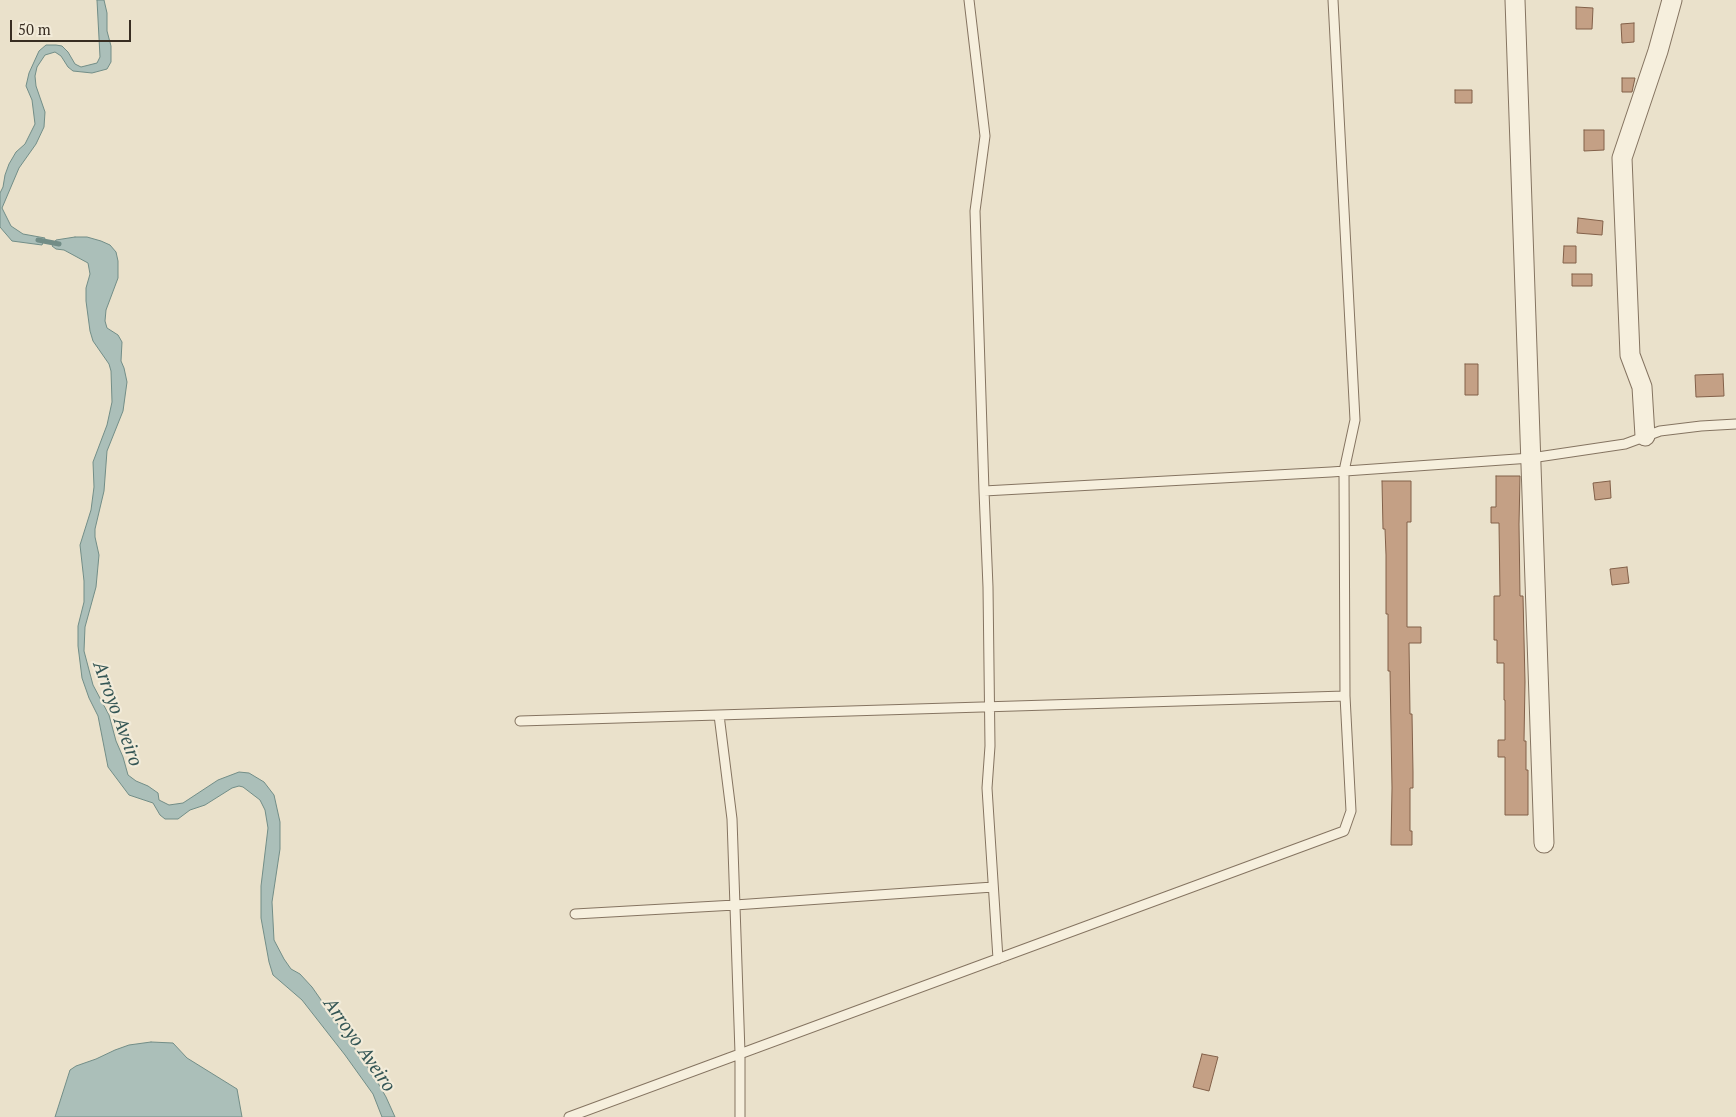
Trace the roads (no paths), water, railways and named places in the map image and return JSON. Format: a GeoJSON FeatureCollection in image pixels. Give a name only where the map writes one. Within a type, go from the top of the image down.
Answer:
{"type":"FeatureCollection","features":[{"type":"Feature","properties":{"kind":"street"},"geometry":{"type":"LineString","coordinates":[[1515,0],[1544,843]]}},
{"type":"Feature","properties":{"kind":"street"},"geometry":{"type":"LineString","coordinates":[[1646,436],[1642,387],[1630,355],[1622,158],[1658,50],[1672,0]]}},
{"type":"Feature","properties":{"kind":"lane"},"geometry":{"type":"LineString","coordinates":[[969,0],[986,136],[975,210],[988,587],[990,746],[987,788],[998,959]]}},
{"type":"Feature","properties":{"kind":"lane"},"geometry":{"type":"LineString","coordinates":[[569,1117],[1344,831],[1351,812],[1345,696],[1344,471],[1354,420],[1333,0]]}},
{"type":"Feature","properties":{"kind":"lane"},"geometry":{"type":"LineString","coordinates":[[984,491],[1344,471],[1530,458],[1626,444],[1660,431],[1736,424]]}},
{"type":"Feature","properties":{"kind":"lane"},"geometry":{"type":"LineString","coordinates":[[520,721],[1345,696]]}},
{"type":"Feature","properties":{"kind":"lane"},"geometry":{"type":"LineString","coordinates":[[719,715],[732,819],[740,1053],[740,1117]]}},
{"type":"Feature","properties":{"kind":"lane"},"geometry":{"type":"LineString","coordinates":[[575,914],[993,887]]}},
{"type":"Feature","properties":{"kind":"water"},"geometry":{"type":"Polygon","coordinates":[[[97,0],[104,0],[107,13],[111,62],[107,69],[92,73],[73,71],[61,56],[55,52],[45,55],[37,67],[35,76],[36,86],[45,112],[44,127],[36,144],[19,168],[2,208],[11,226],[23,234],[45,238],[42,245],[12,241],[0,227],[0,193],[9,164],[16,152],[25,144],[35,124],[32,100],[26,86],[29,73],[39,51],[46,45],[62,46],[75,64],[81,67],[97,63],[100,57],[97,0]]]}},
{"type":"Feature","properties":{"kind":"water"},"geometry":{"type":"Polygon","coordinates":[[[87,237],[101,241],[110,245],[116,252],[118,278],[106,310],[105,321],[107,328],[118,335],[122,342],[121,361],[127,382],[123,411],[107,451],[104,491],[95,529],[99,555],[96,587],[85,627],[84,651],[93,685],[109,715],[128,775],[158,793],[159,800],[169,805],[183,803],[218,780],[239,772],[249,773],[264,782],[274,795],[280,822],[280,849],[272,902],[274,940],[291,969],[300,974],[312,987],[374,1076],[395,1117],[382,1117],[373,1094],[345,1055],[302,1000],[273,975],[261,918],[261,886],[268,828],[265,810],[260,800],[239,786],[232,788],[205,805],[190,810],[178,819],[165,819],[160,815],[153,803],[129,795],[108,767],[98,716],[82,678],[78,646],[78,626],[84,602],[80,545],[91,510],[94,487],[93,462],[107,425],[112,402],[111,371],[109,364],[93,341],[90,331],[86,301],[86,288],[90,274],[88,263],[64,250],[56,249],[52,246],[56,240],[87,237]]]}},
{"type":"Feature","properties":{"kind":"water"},"geometry":{"type":"Polygon","coordinates":[[[151,1042],[173,1043],[187,1058],[237,1089],[242,1117],[55,1117],[70,1070],[129,1045],[151,1042]]]}},
{"type":"Feature","properties":{"kind":"waterway","name":"Arroyo Aveiro"},"geometry":{"type":"LineString","coordinates":[[38,240],[59,244]]}}]}
